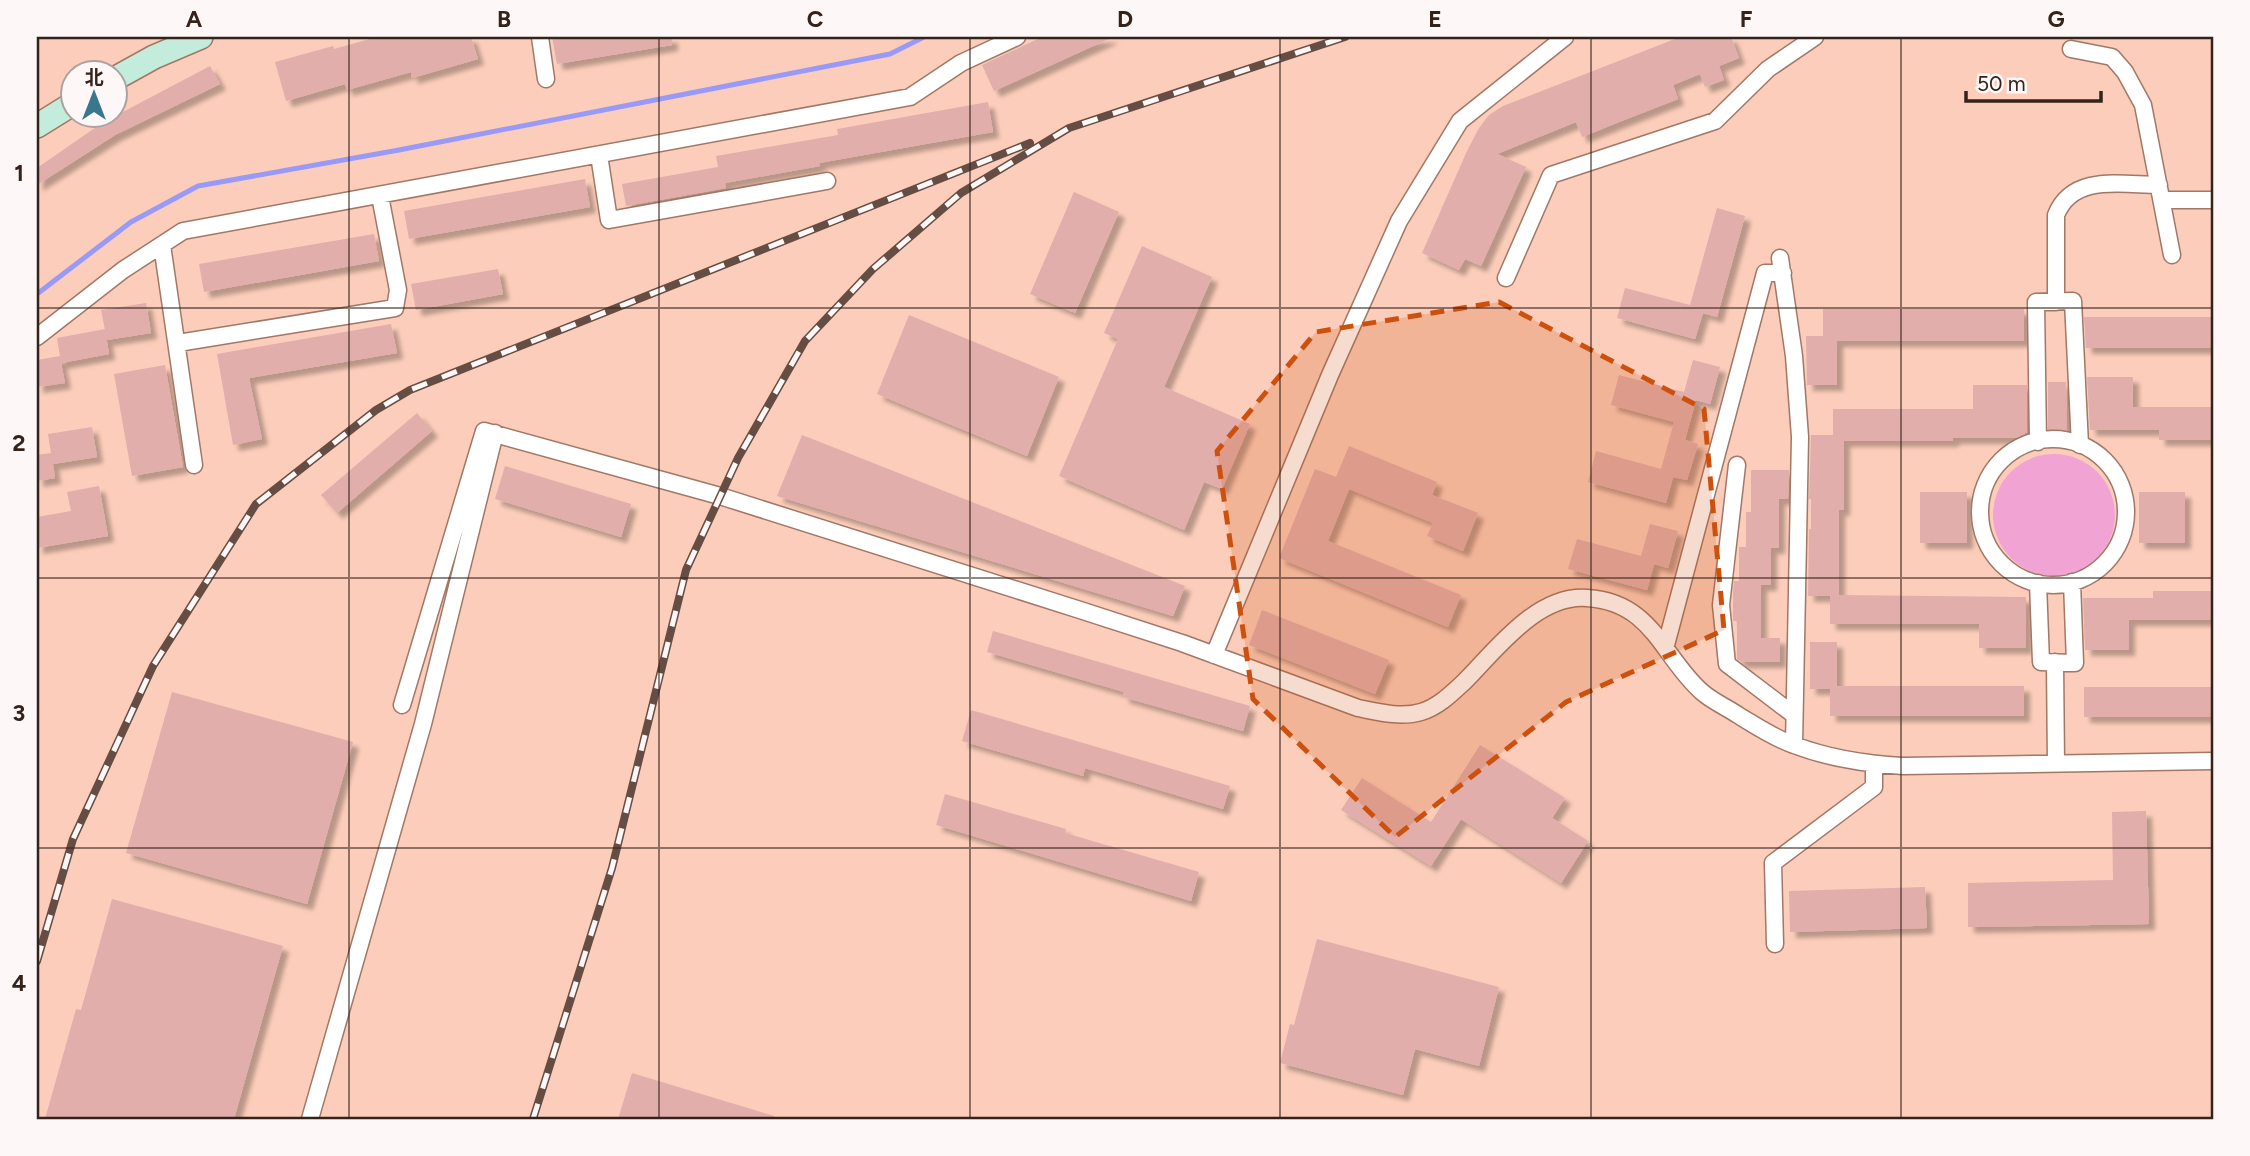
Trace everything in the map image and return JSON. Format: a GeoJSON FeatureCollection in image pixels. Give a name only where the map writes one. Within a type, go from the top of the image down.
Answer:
{"type":"FeatureCollection","features":[{"type":"Feature","properties":{"kind":"main road"},"geometry":{"type":"LineString","coordinates":[[130,70],[153,57],[201,37]]}},
{"type":"Feature","properties":{"kind":"main road"},"geometry":{"type":"LineString","coordinates":[[37,126],[60,112]]}},
{"type":"Feature","properties":{"kind":"street"},"geometry":{"type":"LineString","coordinates":[[540,37],[546,79]]}},
{"type":"Feature","properties":{"kind":"street"},"geometry":{"type":"LineString","coordinates":[[37,337],[123,270],[183,231],[911,97],[961,63],[1017,37]]}},
{"type":"Feature","properties":{"kind":"street"},"geometry":{"type":"LineString","coordinates":[[1214,655],[1329,375],[1399,221],[1460,121],[1565,37]]}},
{"type":"Feature","properties":{"kind":"street"},"geometry":{"type":"LineString","coordinates":[[1506,278],[1550,175],[1715,121],[1768,69],[1815,37]]}},
{"type":"Feature","properties":{"kind":"street"},"geometry":{"type":"LineString","coordinates":[[2071,49],[2112,57],[2125,72],[2143,105],[2172,255]]}},
{"type":"Feature","properties":{"kind":"street"},"geometry":{"type":"LineString","coordinates":[[599,155],[609,220],[827,181]]}},
{"type":"Feature","properties":{"kind":"street"},"geometry":{"type":"LineString","coordinates":[[2056,302],[2056,215],[2068,195],[2089,185],[2213,200]]}},
{"type":"Feature","properties":{"kind":"street"},"geometry":{"type":"LineString","coordinates":[[178,343],[395,308],[398,290],[380,196]]}},
{"type":"Feature","properties":{"kind":"street"},"geometry":{"type":"LineString","coordinates":[[162,245],[194,465]]}},
{"type":"Feature","properties":{"kind":"street"},"geometry":{"type":"LineString","coordinates":[[1666,645],[1765,273],[1782,266],[1794,356],[1800,437],[1794,745]]}},
{"type":"Feature","properties":{"kind":"street"},"geometry":{"type":"LineString","coordinates":[[2038,442],[2036,302],[2073,301],[2080,444]]}},
{"type":"Feature","properties":{"kind":"street"},"geometry":{"type":"LineString","coordinates":[[402,705],[484,431],[720,496],[1214,655],[1358,708],[1405,714],[1419,713],[1435,706],[1449,696],[1525,622],[1546,608],[1567,599],[1587,597],[1608,601],[1627,609],[1650,626],[1689,679],[1704,694],[1774,736],[1818,753],[1874,764],[1903,766],[2213,761]]}},
{"type":"Feature","properties":{"kind":"street"},"geometry":{"type":"LineString","coordinates":[[310,1119],[423,724],[495,433]]}},
{"type":"Feature","properties":{"kind":"street"},"geometry":{"type":"LineString","coordinates":[[2052,439],[2080,444],[2105,460],[2120,484],[2126,512],[2121,540],[2105,564],[2081,580],[2053,586],[2025,580],[2001,565],[1985,541],[1979,513],[1984,485],[2000,461],[2024,445],[2052,439]]}},
{"type":"Feature","properties":{"kind":"street"},"geometry":{"type":"LineString","coordinates":[[1737,465],[1721,605],[1727,664],[1794,715]]}},
{"type":"Feature","properties":{"kind":"street"},"geometry":{"type":"LineString","coordinates":[[2038,583],[2041,662],[2075,663],[2072,582]]}},
{"type":"Feature","properties":{"kind":"street"},"geometry":{"type":"LineString","coordinates":[[2055,663],[2056,764]]}},
{"type":"Feature","properties":{"kind":"street"},"geometry":{"type":"LineString","coordinates":[[1775,944],[1773,863],[1874,787],[1874,764]]}},
{"type":"Feature","properties":{"kind":"highlighted area"},"geometry":{"type":"Polygon","coordinates":[[[1499,302],[1704,409],[1724,630],[1566,702],[1395,837],[1253,699],[1217,451],[1316,332],[1499,302]]]}},
{"type":"Feature","properties":{"kind":"shaded area"},"geometry":{"type":"Polygon","coordinates":[[[2054,454],[2077,459],[2097,472],[2110,492],[2115,515],[2110,538],[2097,558],[2077,571],[2054,576],[2031,571],[2011,558],[1998,538],[1993,515],[1998,492],[2011,472],[2031,459],[2054,454]]]}},
{"type":"Feature","properties":{"kind":"building"},"geometry":{"type":"Polygon","coordinates":[[[377,37],[471,37],[478,59],[412,78],[411,72],[347,90],[345,84],[286,101],[275,62],[377,37]]]}},
{"type":"Feature","properties":{"kind":"building"},"geometry":{"type":"Polygon","coordinates":[[[552,37],[672,37],[672,45],[557,64],[552,37]]]}},
{"type":"Feature","properties":{"kind":"building"},"geometry":{"type":"Polygon","coordinates":[[[1042,37],[1113,37],[994,91],[982,65],[1042,37]]]}},
{"type":"Feature","properties":{"kind":"building"},"geometry":{"type":"Polygon","coordinates":[[[1680,37],[1731,37],[1739,58],[1719,66],[1724,80],[1705,87],[1700,74],[1673,85],[1678,99],[1582,137],[1576,122],[1497,154],[1526,167],[1481,266],[1465,259],[1459,270],[1422,253],[1467,151],[1489,115],[1503,106],[1680,37]]]}},
{"type":"Feature","properties":{"kind":"building"},"geometry":{"type":"Polygon","coordinates":[[[210,66],[220,84],[130,128],[130,108],[210,66]]]}},
{"type":"Feature","properties":{"kind":"building"},"geometry":{"type":"Polygon","coordinates":[[[988,102],[993,132],[819,163],[820,166],[725,183],[726,188],[626,206],[622,184],[718,167],[716,156],[838,135],[837,129],[988,102]]]}},
{"type":"Feature","properties":{"kind":"building"},"geometry":{"type":"Polygon","coordinates":[[[92,130],[125,130],[37,185],[37,168],[92,130]]]}},
{"type":"Feature","properties":{"kind":"building"},"geometry":{"type":"Polygon","coordinates":[[[585,179],[590,207],[409,239],[404,211],[585,179]]]}},
{"type":"Feature","properties":{"kind":"building"},"geometry":{"type":"Polygon","coordinates":[[[1074,192],[1119,212],[1075,313],[1030,294],[1074,192]]]}},
{"type":"Feature","properties":{"kind":"building"},"geometry":{"type":"Polygon","coordinates":[[[1717,208],[1745,216],[1717,317],[1703,313],[1695,339],[1617,318],[1625,288],[1690,305],[1717,208]]]}},
{"type":"Feature","properties":{"kind":"building"},"geometry":{"type":"Polygon","coordinates":[[[374,234],[379,261],[204,292],[199,264],[374,234]]]}},
{"type":"Feature","properties":{"kind":"building"},"geometry":{"type":"Polygon","coordinates":[[[1142,246],[1212,277],[1164,387],[1250,424],[1222,489],[1204,482],[1184,530],[1059,476],[1118,339],[1104,333],[1142,246]]]}},
{"type":"Feature","properties":{"kind":"building"},"geometry":{"type":"Polygon","coordinates":[[[498,269],[503,294],[416,310],[411,284],[498,269]]]}},
{"type":"Feature","properties":{"kind":"building"},"geometry":{"type":"Polygon","coordinates":[[[146,303],[151,333],[107,340],[101,310],[146,303]]]}},
{"type":"Feature","properties":{"kind":"building"},"geometry":{"type":"Polygon","coordinates":[[[1823,309],[2024,309],[2024,341],[1837,341],[1837,385],[1807,385],[1806,336],[1823,336],[1823,309]]]}},
{"type":"Feature","properties":{"kind":"building"},"geometry":{"type":"Polygon","coordinates":[[[909,315],[1059,377],[1027,456],[877,394],[909,315]]]}},
{"type":"Feature","properties":{"kind":"building"},"geometry":{"type":"Polygon","coordinates":[[[2084,317],[2213,317],[2213,348],[2086,348],[2084,317]]]}},
{"type":"Feature","properties":{"kind":"building"},"geometry":{"type":"Polygon","coordinates":[[[391,324],[397,353],[249,378],[262,439],[233,445],[217,354],[391,324]]]}},
{"type":"Feature","properties":{"kind":"building"},"geometry":{"type":"Polygon","coordinates":[[[105,329],[109,354],[61,363],[65,383],[37,387],[37,360],[60,356],[57,338],[105,329]]]}},
{"type":"Feature","properties":{"kind":"building"},"geometry":{"type":"Polygon","coordinates":[[[1693,360],[1720,367],[1710,404],[1696,400],[1685,440],[1698,444],[1687,480],[1673,477],[1666,503],[1588,482],[1596,451],[1661,469],[1674,422],[1611,405],[1619,375],[1684,392],[1693,360]]]}},
{"type":"Feature","properties":{"kind":"building"},"geometry":{"type":"Polygon","coordinates":[[[165,365],[183,467],[132,476],[114,374],[165,365]]]}},
{"type":"Feature","properties":{"kind":"building"},"geometry":{"type":"Polygon","coordinates":[[[2087,377],[2133,377],[2133,407],[2213,407],[2213,440],[2159,440],[2159,430],[2090,430],[2087,377]]]}},
{"type":"Feature","properties":{"kind":"building"},"geometry":{"type":"Polygon","coordinates":[[[2048,382],[2066,382],[2067,433],[2048,433],[2048,382]]]}},
{"type":"Feature","properties":{"kind":"building"},"geometry":{"type":"Polygon","coordinates":[[[1973,385],[2027,385],[2025,438],[1844,441],[1844,510],[1839,510],[1839,595],[2026,597],[2026,648],[1979,648],[1979,624],[1830,624],[1830,596],[1808,596],[1811,435],[1833,435],[1833,409],[1973,409],[1973,385]]]}},
{"type":"Feature","properties":{"kind":"building"},"geometry":{"type":"Polygon","coordinates":[[[417,413],[432,431],[337,513],[321,495],[417,413]]]}},
{"type":"Feature","properties":{"kind":"building"},"geometry":{"type":"Polygon","coordinates":[[[92,427],[97,457],[53,464],[55,478],[37,481],[37,455],[51,453],[48,434],[92,427]]]}},
{"type":"Feature","properties":{"kind":"building"},"geometry":{"type":"Polygon","coordinates":[[[802,435],[1185,586],[1173,616],[777,496],[802,435]]]}},
{"type":"Feature","properties":{"kind":"building"},"geometry":{"type":"Polygon","coordinates":[[[1349,446],[1437,482],[1432,495],[1478,513],[1463,551],[1427,536],[1433,523],[1349,489],[1328,541],[1461,595],[1448,627],[1279,558],[1315,469],[1336,477],[1349,446]]]}},
{"type":"Feature","properties":{"kind":"building"},"geometry":{"type":"Polygon","coordinates":[[[505,466],[631,504],[621,537],[495,499],[505,466]]]}},
{"type":"Feature","properties":{"kind":"building"},"geometry":{"type":"Polygon","coordinates":[[[1751,470],[1789,470],[1788,499],[1779,499],[1779,548],[1771,548],[1771,585],[1761,585],[1761,638],[1780,638],[1780,662],[1742,662],[1737,659],[1737,621],[1733,621],[1733,594],[1734,581],[1739,581],[1739,547],[1746,547],[1746,512],[1751,512],[1751,470]]]}},
{"type":"Feature","properties":{"kind":"building"},"geometry":{"type":"Polygon","coordinates":[[[99,486],[108,536],[37,548],[37,517],[71,511],[67,492],[99,486]]]}},
{"type":"Feature","properties":{"kind":"building"},"geometry":{"type":"Polygon","coordinates":[[[1920,492],[1967,492],[1967,543],[1920,543],[1920,492]]]}},
{"type":"Feature","properties":{"kind":"building"},"geometry":{"type":"Polygon","coordinates":[[[2139,492],[2185,492],[2185,543],[2139,543],[2139,492]]]}},
{"type":"Feature","properties":{"kind":"building"},"geometry":{"type":"Polygon","coordinates":[[[1650,524],[1678,531],[1668,568],[1654,564],[1647,590],[1568,569],[1577,539],[1641,556],[1650,524]]]}},
{"type":"Feature","properties":{"kind":"building"},"geometry":{"type":"Polygon","coordinates":[[[2153,591],[2213,591],[2213,620],[2129,620],[2129,650],[2085,650],[2083,598],[2153,598],[2153,591]]]}},
{"type":"Feature","properties":{"kind":"building"},"geometry":{"type":"Polygon","coordinates":[[[1262,610],[1389,660],[1375,694],[1249,645],[1262,610]]]}},
{"type":"Feature","properties":{"kind":"building"},"geometry":{"type":"Polygon","coordinates":[[[993,631],[1250,706],[1243,731],[1123,697],[1124,692],[987,652],[993,631]]]}},
{"type":"Feature","properties":{"kind":"building"},"geometry":{"type":"Polygon","coordinates":[[[1810,642],[1837,642],[1837,686],[2024,686],[2024,716],[1830,716],[1830,689],[1810,689],[1810,642]]]}},
{"type":"Feature","properties":{"kind":"building"},"geometry":{"type":"Polygon","coordinates":[[[2084,687],[2213,687],[2213,717],[2084,717],[2084,687]]]}},
{"type":"Feature","properties":{"kind":"building"},"geometry":{"type":"Polygon","coordinates":[[[172,692],[353,742],[307,904],[126,853],[172,692]]]}},
{"type":"Feature","properties":{"kind":"building"},"geometry":{"type":"Polygon","coordinates":[[[971,710],[1230,786],[1223,809],[1085,768],[1083,776],[962,741],[971,710]]]}},
{"type":"Feature","properties":{"kind":"building"},"geometry":{"type":"Polygon","coordinates":[[[1480,745],[1565,798],[1552,818],[1588,841],[1561,883],[1461,819],[1431,866],[1341,810],[1362,778],[1431,822],[1480,745]]]}},
{"type":"Feature","properties":{"kind":"building"},"geometry":{"type":"Polygon","coordinates":[[[945,794],[1199,872],[1191,901],[936,825],[945,794]]]}},
{"type":"Feature","properties":{"kind":"building"},"geometry":{"type":"Polygon","coordinates":[[[2146,811],[2149,924],[1968,927],[1968,883],[2113,880],[2112,812],[2146,811]]]}},
{"type":"Feature","properties":{"kind":"building"},"geometry":{"type":"Polygon","coordinates":[[[1925,887],[1927,928],[1790,932],[1789,891],[1925,887]]]}},
{"type":"Feature","properties":{"kind":"building"},"geometry":{"type":"Polygon","coordinates":[[[112,899],[283,946],[234,1119],[45,1119],[76,1009],[81,1010],[112,899]]]}},
{"type":"Feature","properties":{"kind":"building"},"geometry":{"type":"Polygon","coordinates":[[[1317,939],[1499,987],[1479,1066],[1415,1049],[1403,1095],[1280,1063],[1290,1024],[1294,1025],[1317,939]]]}},
{"type":"Feature","properties":{"kind":"building"},"geometry":{"type":"Polygon","coordinates":[[[632,1073],[774,1116],[774,1119],[618,1119],[632,1073]]]}},
{"type":"Feature","properties":{"kind":"waterway"},"geometry":{"type":"LineString","coordinates":[[37,294],[131,222],[198,186],[399,150],[890,54],[924,37]]}},
{"type":"Feature","properties":{"kind":"railway"},"geometry":{"type":"LineString","coordinates":[[533,1119],[612,868],[686,570],[738,458],[805,341],[873,269],[961,193],[1069,128],[1345,37]]}},
{"type":"Feature","properties":{"kind":"railway"},"geometry":{"type":"LineString","coordinates":[[37,961],[73,839],[153,666],[256,504],[376,410],[410,390],[1030,143]]}}]}
